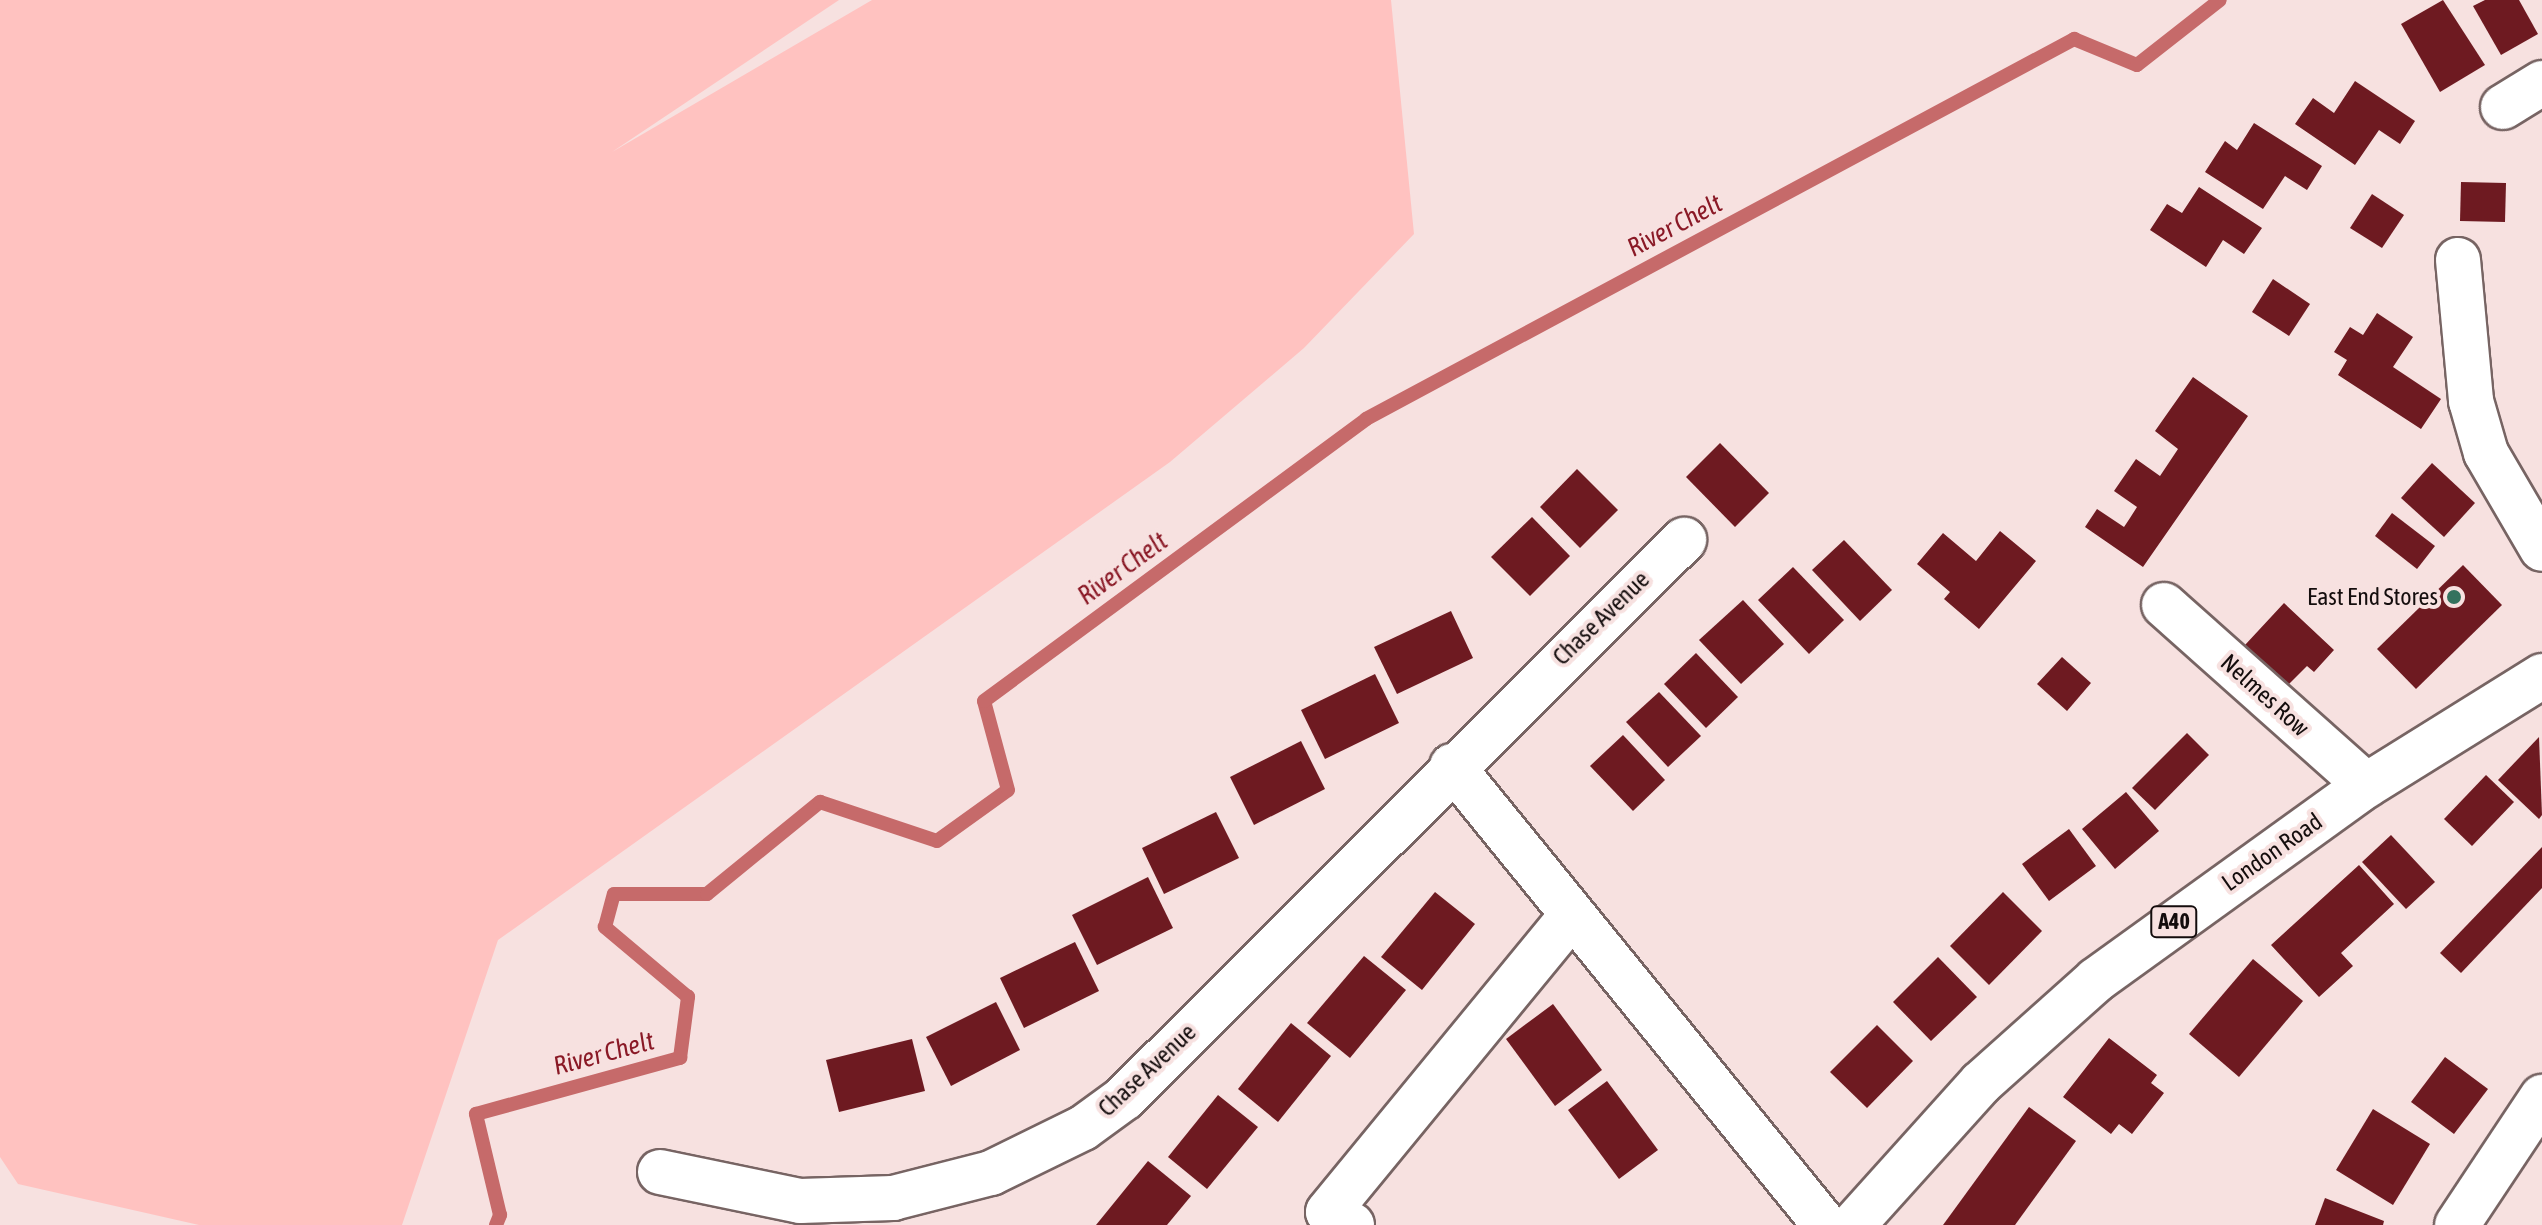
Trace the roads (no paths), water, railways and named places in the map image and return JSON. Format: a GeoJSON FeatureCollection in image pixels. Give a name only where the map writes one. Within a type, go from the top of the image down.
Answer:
{"type":"FeatureCollection","features":[{"type":"Feature","properties":{"kind":"main road"},"geometry":{"type":"LineString","coordinates":[[2503,107],[2542,83]]}},
{"type":"Feature","properties":{"kind":"main road"},"geometry":{"type":"LineString","coordinates":[[2458,260],[2471,401],[2486,453],[2542,549]]}},
{"type":"Feature","properties":{"kind":"main road","name":"Chase Avenue"},"geometry":{"type":"LineString","coordinates":[[660,1172],[755,1195],[847,1201],[943,1188],[1038,1153],[1124,1098],[1452,766],[1684,540]]}},
{"type":"Feature","properties":{"kind":"main road","name":"Nelmes Row"},"geometry":{"type":"LineString","coordinates":[[2164,605],[2366,785]]}},
{"type":"Feature","properties":{"kind":"main road","name":"London Road"},"geometry":{"type":"LineString","coordinates":[[1853,1225],[1981,1083],[2096,980],[2366,785],[2542,676]]}},
{"type":"Feature","properties":{"kind":"main road"},"geometry":{"type":"LineString","coordinates":[[1452,766],[1825,1225]]}},
{"type":"Feature","properties":{"kind":"main road"},"geometry":{"type":"LineString","coordinates":[[1334,1221],[1572,915]]}},
{"type":"Feature","properties":{"kind":"main road"},"geometry":{"type":"LineString","coordinates":[[2457,1225],[2542,1097]]}},
{"type":"Feature","properties":{"kind":"waterway","name":"River Chelt"},"geometry":{"type":"LineString","coordinates":[[496,1225],[500,1215],[476,1114],[680,1058],[688,997],[605,927],[614,894],[707,894],[820,802],[937,841],[1008,790],[984,701],[1366,419],[2074,39],[2137,65],[2220,0]]}},
{"type":"Feature","properties":{"kind":"place","name":"East End Stores"},"geometry":{"type":"Point","coordinates":[2454,597]}}]}
